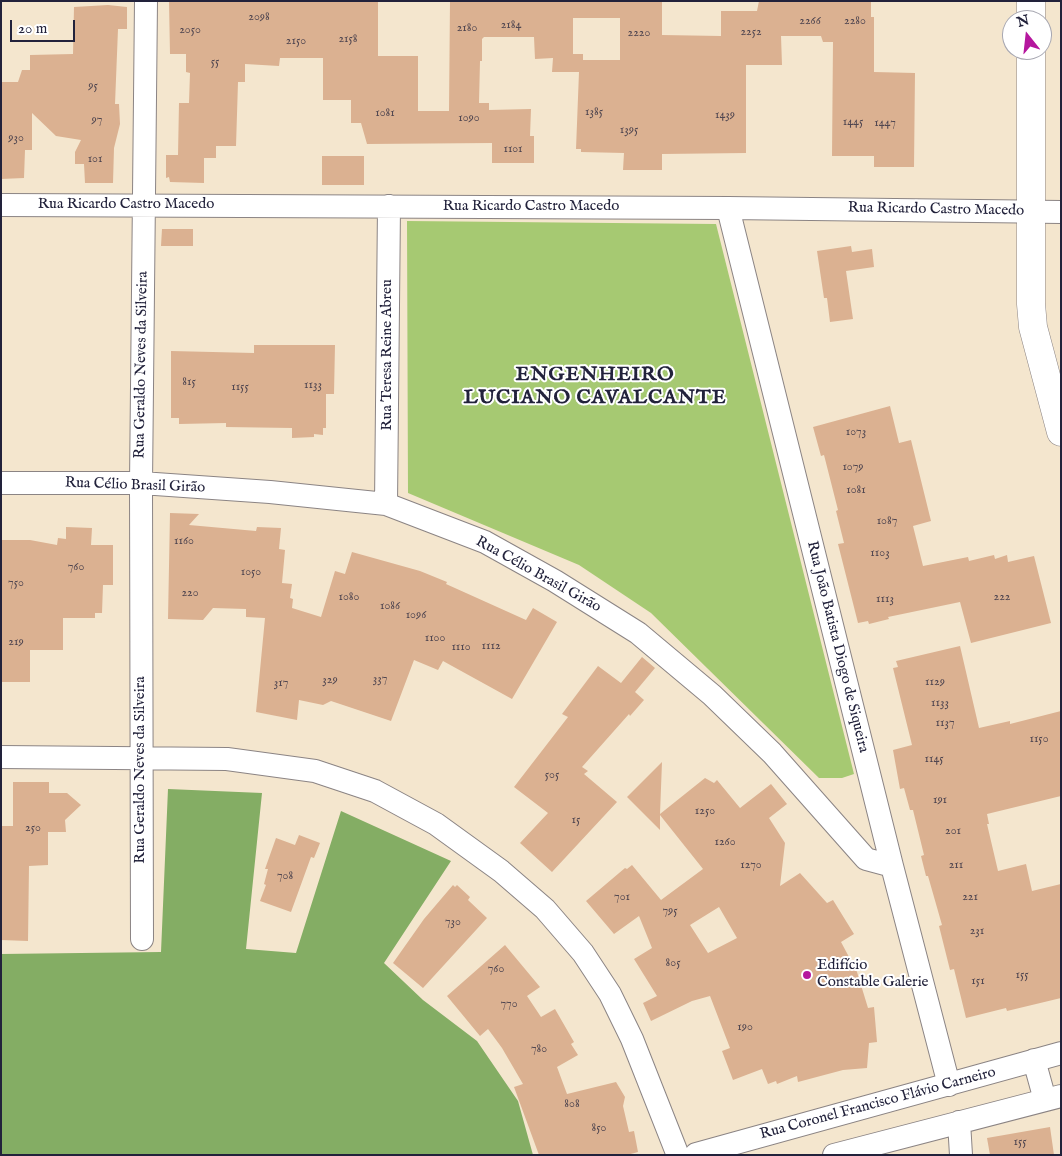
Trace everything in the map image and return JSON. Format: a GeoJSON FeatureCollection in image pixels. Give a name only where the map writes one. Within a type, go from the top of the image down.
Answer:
{"type":"FeatureCollection","features":[{"type":"Feature","properties":{"kind":"main road"},"geometry":{"type":"LineString","coordinates":[[1031,60],[1029,211],[1031,304],[1033,327],[1056,394],[1061,432]]}},
{"type":"Feature","properties":{"kind":"street","name":"Rua Geraldo Neves da Silveira"},"geometry":{"type":"LineString","coordinates":[[142,939],[140,758],[141,483],[146,1]]}},
{"type":"Feature","properties":{"kind":"street","name":"Rua Ricardo Castro Macedo"},"geometry":{"type":"LineString","coordinates":[[1,204],[1061,212]]}},
{"type":"Feature","properties":{"kind":"street","name":"Rua Teresa Reine Abreu"},"geometry":{"type":"LineString","coordinates":[[386,504],[389,206]]}},
{"type":"Feature","properties":{"kind":"street","name":"Rua João Batista Diogo de Siqueira"},"geometry":{"type":"LineString","coordinates":[[728,208],[892,866],[949,1085]]}},
{"type":"Feature","properties":{"kind":"street","name":"Rua Célio Brasil Girão"},"geometry":{"type":"LineString","coordinates":[[1,483],[141,483],[270,492],[386,504],[485,542],[555,581],[638,633],[712,695],[772,753],[866,859],[892,866]]}},
{"type":"Feature","properties":{"kind":"street"},"geometry":{"type":"LineString","coordinates":[[1,757],[227,759],[315,771],[375,791],[436,824],[501,871],[545,909],[583,953],[610,994],[686,1154]]}},
{"type":"Feature","properties":{"kind":"street","name":"Rua Coronel Francisco Flávio Carneiro"},"geometry":{"type":"LineString","coordinates":[[686,1154],[887,1102],[1061,1053]]}},
{"type":"Feature","properties":{"kind":"street"},"geometry":{"type":"LineString","coordinates":[[834,1155],[1053,1098],[1034,1060]]}},
{"type":"Feature","properties":{"kind":"street"},"geometry":{"type":"LineString","coordinates":[[887,1102],[896,1138]]}},
{"type":"Feature","properties":{"kind":"street"},"geometry":{"type":"LineString","coordinates":[[959,1122],[962,1155]]}},
{"type":"Feature","properties":{"kind":"green space"},"geometry":{"type":"Polygon","coordinates":[[[407,221],[716,224],[854,774],[842,778],[819,778],[651,613],[579,565],[408,493],[407,221]]]}},
{"type":"Feature","properties":{"kind":"green space"},"geometry":{"type":"Polygon","coordinates":[[[168,789],[262,793],[246,949],[296,953],[341,811],[451,861],[384,963],[423,1000],[477,1041],[518,1101],[533,1155],[1,1155],[1,954],[161,952],[168,789]]]}},
{"type":"Feature","properties":{"kind":"building"},"geometry":{"type":"Polygon","coordinates":[[[169,1],[378,1],[378,56],[418,56],[418,111],[449,111],[450,1],[662,1],[662,35],[721,36],[721,11],[757,11],[759,1],[871,1],[871,17],[874,17],[874,72],[915,73],[914,167],[874,167],[874,156],[832,156],[833,42],[823,42],[821,36],[781,36],[782,65],[746,65],[746,153],[662,154],[662,170],[623,170],[624,153],[581,152],[581,149],[576,149],[579,72],[552,72],[553,58],[535,59],[534,37],[484,37],[482,39],[482,61],[480,61],[479,103],[489,103],[489,110],[531,109],[530,136],[534,136],[534,163],[492,163],[492,143],[367,144],[361,123],[351,123],[351,100],[323,100],[323,58],[280,58],[279,66],[245,64],[245,82],[238,82],[236,146],[216,146],[216,158],[204,158],[204,183],[170,182],[169,177],[166,178],[166,155],[178,155],[179,103],[189,103],[190,73],[186,72],[186,54],[170,54],[169,1]],[[573,18],[573,54],[583,54],[583,60],[620,60],[620,18],[573,18]]]}},
{"type":"Feature","properties":{"kind":"building"},"geometry":{"type":"Polygon","coordinates":[[[108,5],[127,7],[127,29],[118,29],[115,104],[119,104],[120,124],[114,148],[113,183],[85,183],[84,164],[75,164],[75,152],[81,140],[56,136],[32,113],[32,150],[25,150],[24,178],[1,179],[1,82],[18,82],[22,70],[30,70],[30,55],[73,54],[74,7],[108,5]]]}},
{"type":"Feature","properties":{"kind":"building"},"geometry":{"type":"Polygon","coordinates":[[[322,156],[364,156],[364,185],[322,185],[322,156]]]}},
{"type":"Feature","properties":{"kind":"building"},"geometry":{"type":"Polygon","coordinates":[[[162,229],[193,229],[193,246],[161,246],[162,229]]]}},
{"type":"Feature","properties":{"kind":"building"},"geometry":{"type":"Polygon","coordinates":[[[851,246],[852,252],[872,249],[874,267],[846,271],[853,319],[830,322],[827,298],[824,298],[817,251],[851,246]]]}},
{"type":"Feature","properties":{"kind":"building"},"geometry":{"type":"Polygon","coordinates":[[[254,345],[335,345],[334,394],[326,394],[326,428],[323,428],[323,435],[314,434],[314,437],[292,438],[292,428],[226,427],[226,423],[179,424],[179,418],[171,418],[171,351],[254,353],[254,345]]]}},
{"type":"Feature","properties":{"kind":"building"},"geometry":{"type":"Polygon","coordinates":[[[890,406],[899,443],[911,440],[931,521],[913,526],[923,566],[968,557],[969,561],[994,555],[995,559],[1007,555],[1008,562],[1034,556],[1051,623],[971,643],[960,602],[888,617],[889,619],[869,624],[868,621],[858,623],[838,544],[844,543],[836,511],[838,510],[824,455],[821,456],[813,427],[890,406]]]}},
{"type":"Feature","properties":{"kind":"building"},"geometry":{"type":"Polygon","coordinates":[[[170,513],[199,514],[189,525],[256,531],[257,527],[281,528],[279,549],[285,550],[282,583],[292,584],[290,598],[293,599],[292,608],[321,617],[335,571],[345,574],[352,552],[420,571],[526,620],[533,608],[557,622],[512,699],[443,661],[438,670],[414,660],[391,721],[331,701],[323,705],[299,700],[297,720],[256,712],[265,618],[246,617],[246,609],[213,608],[203,620],[168,619],[170,513]]]}},
{"type":"Feature","properties":{"kind":"building"},"geometry":{"type":"Polygon","coordinates":[[[66,527],[92,528],[91,545],[113,545],[113,585],[103,585],[102,613],[95,613],[95,618],[63,618],[63,650],[30,650],[30,682],[1,682],[1,540],[30,540],[57,545],[58,538],[66,539],[66,527]]]}},
{"type":"Feature","properties":{"kind":"building"},"geometry":{"type":"Polygon","coordinates":[[[960,646],[979,728],[1010,721],[1010,724],[1061,711],[1061,796],[987,814],[989,824],[987,824],[998,871],[1026,864],[1032,891],[1061,884],[1061,998],[1007,1011],[1006,1008],[966,1018],[954,969],[950,970],[939,926],[942,925],[928,876],[926,876],[921,856],[924,855],[913,810],[910,810],[904,788],[900,789],[893,750],[912,745],[893,668],[898,667],[896,661],[960,646]]]}},
{"type":"Feature","properties":{"kind":"building"},"geometry":{"type":"Polygon","coordinates":[[[642,657],[655,668],[635,692],[644,700],[630,716],[629,714],[582,767],[588,771],[584,774],[617,802],[552,872],[520,843],[548,813],[514,787],[568,717],[562,714],[598,666],[621,683],[642,657]]]}},
{"type":"Feature","properties":{"kind":"building"},"geometry":{"type":"Polygon","coordinates":[[[662,762],[660,814],[705,778],[714,783],[717,780],[740,808],[771,784],[787,804],[769,818],[785,843],[780,886],[800,873],[827,903],[833,900],[854,934],[841,942],[857,972],[868,1008],[874,1007],[877,1042],[869,1043],[867,1068],[843,1070],[798,1082],[797,1076],[777,1084],[776,1081],[768,1084],[762,1069],[733,1080],[722,1051],[730,1048],[710,996],[692,1001],[651,1021],[643,1003],[657,996],[634,959],[652,948],[639,916],[614,934],[586,901],[625,868],[627,869],[632,865],[661,900],[703,869],[660,815],[660,830],[627,797],[662,762]],[[719,907],[690,925],[708,953],[737,938],[719,907]]]}},
{"type":"Feature","properties":{"kind":"building"},"geometry":{"type":"Polygon","coordinates":[[[13,782],[49,782],[49,793],[67,793],[81,805],[65,820],[66,832],[48,832],[48,865],[29,866],[28,941],[1,940],[1,826],[13,826],[13,782]]]}},
{"type":"Feature","properties":{"kind":"building"},"geometry":{"type":"Polygon","coordinates":[[[299,835],[320,843],[314,858],[311,857],[291,912],[260,901],[266,885],[264,884],[268,869],[265,869],[276,838],[295,845],[299,835]]]}},
{"type":"Feature","properties":{"kind":"building"},"geometry":{"type":"Polygon","coordinates":[[[453,885],[455,887],[457,885],[470,897],[468,900],[487,918],[423,988],[393,963],[424,919],[453,885]]]}},
{"type":"Feature","properties":{"kind":"building"},"geometry":{"type":"Polygon","coordinates":[[[505,945],[540,987],[527,996],[541,1017],[555,1009],[574,1042],[571,1044],[578,1055],[557,1067],[567,1094],[616,1082],[625,1097],[623,1106],[629,1132],[634,1131],[638,1152],[627,1155],[539,1155],[514,1087],[523,1084],[502,1048],[488,1029],[480,1036],[447,996],[505,945]]]}},
{"type":"Feature","properties":{"kind":"building"},"geometry":{"type":"Polygon","coordinates":[[[1050,1127],[1054,1155],[990,1155],[987,1138],[1050,1127]]]}},
{"type":"Feature","properties":{"kind":"place","name":"Edifício Constable Galerie"},"geometry":{"type":"Point","coordinates":[807,975]}},
{"type":"Feature","properties":{"kind":"district","name":"ENGENHEIRO LUCIANO CAVALCANTE"},"geometry":{"type":"Point","coordinates":[595,388]}}]}
